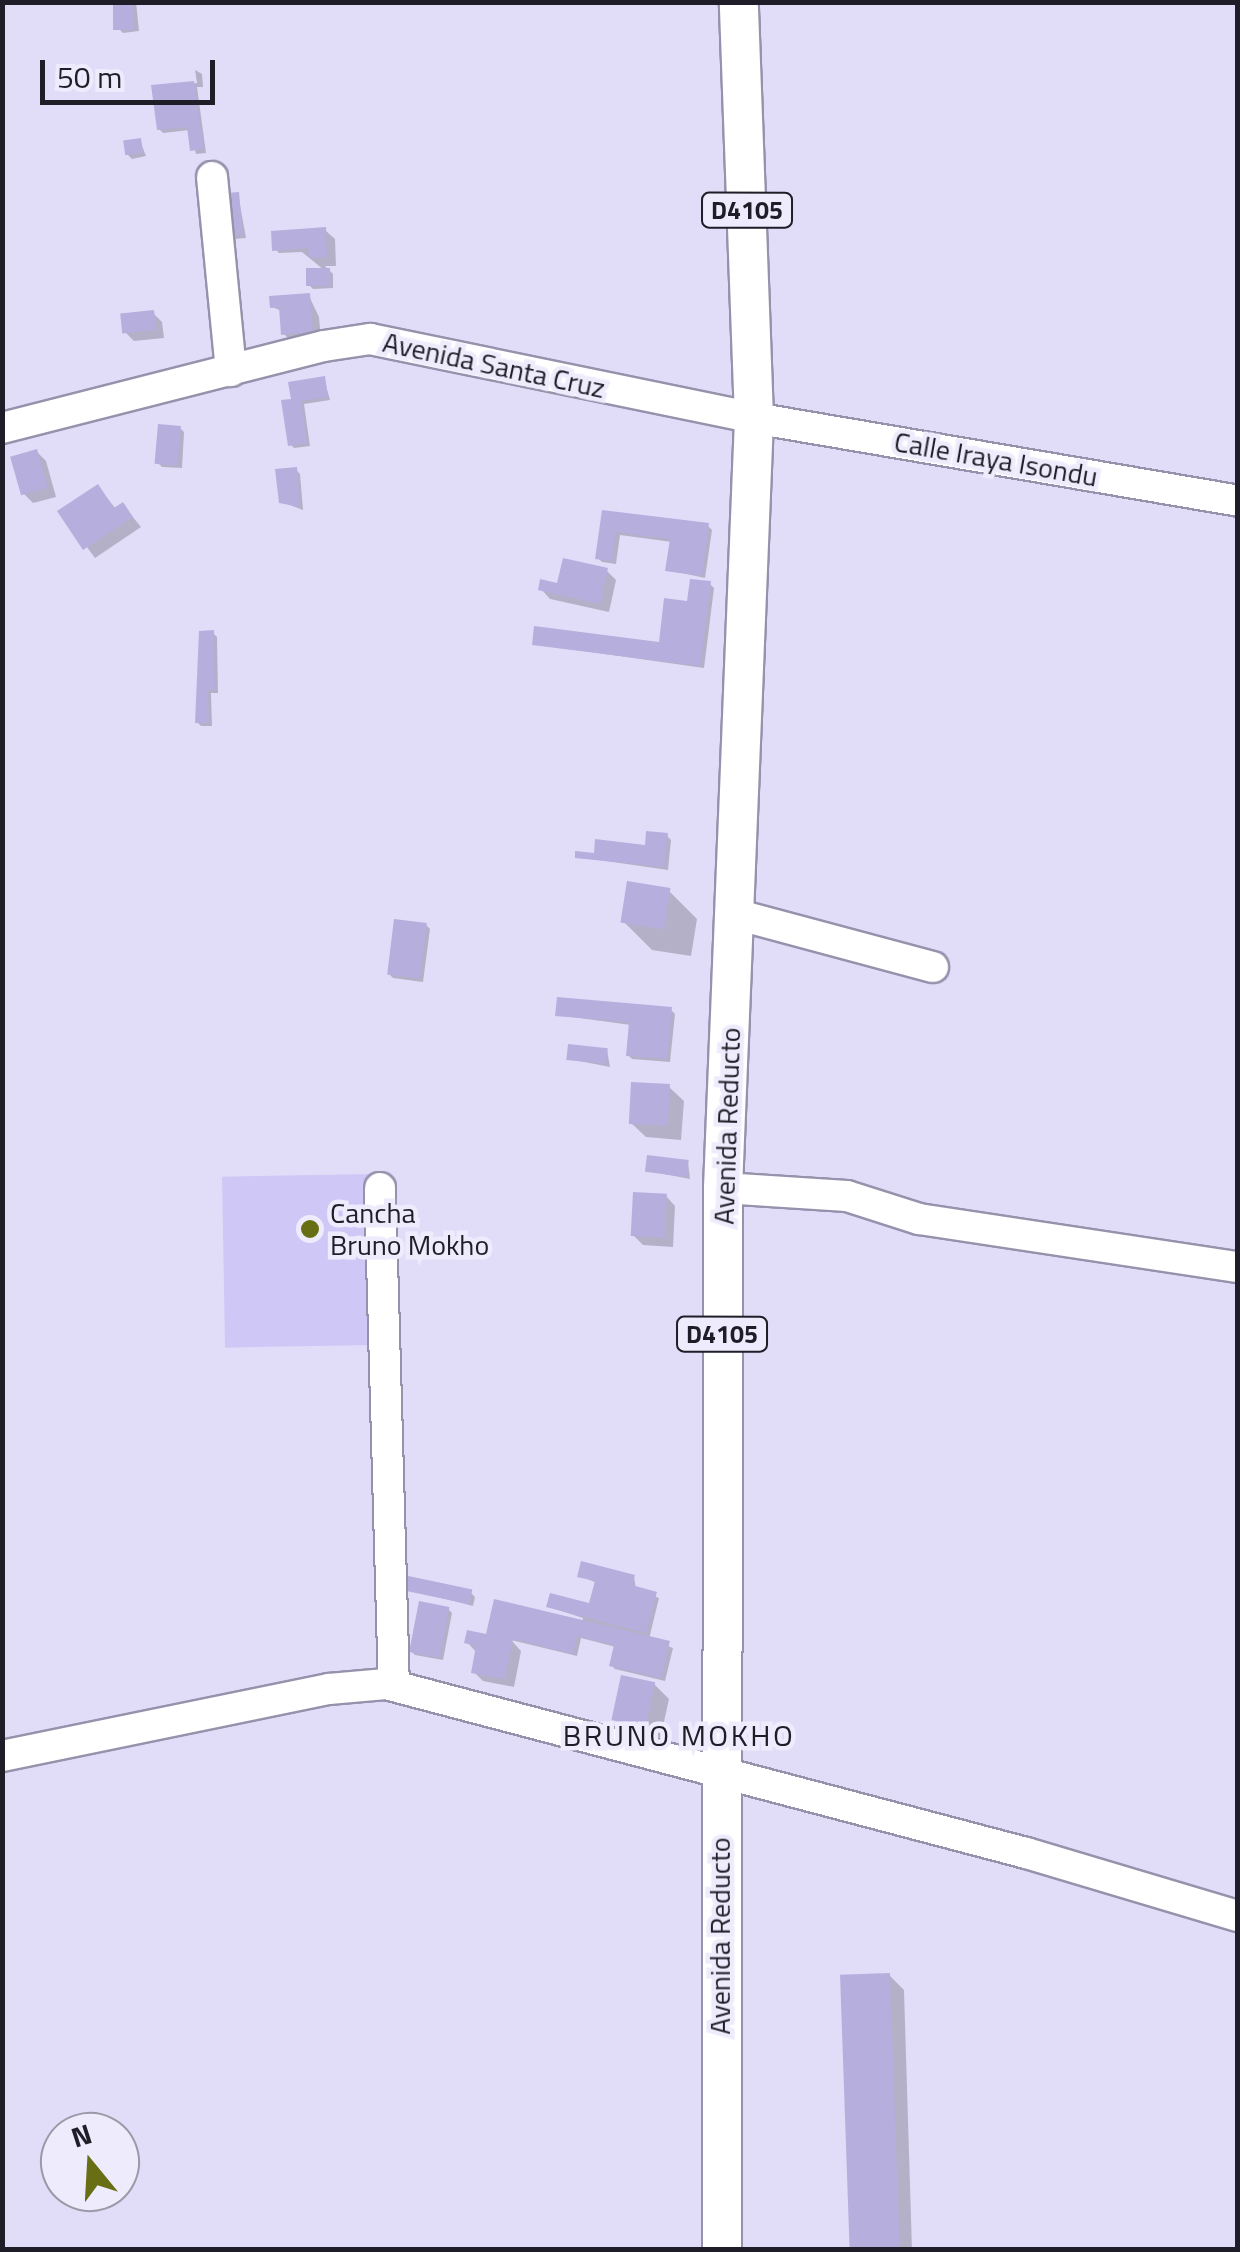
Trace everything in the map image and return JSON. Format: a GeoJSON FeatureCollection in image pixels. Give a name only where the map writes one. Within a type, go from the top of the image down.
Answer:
{"type":"FeatureCollection","features":[{"type":"Feature","properties":{"kind":"main road","name":"Avenida Reducto"},"geometry":{"type":"LineString","coordinates":[[722,2250],[719,1772],[723,1188],[754,418],[739,2]]}},
{"type":"Feature","properties":{"kind":"street"},"geometry":{"type":"LineString","coordinates":[[212,176],[231,372]]}},
{"type":"Feature","properties":{"kind":"street","name":"Avenida Santa Cruz"},"geometry":{"type":"LineString","coordinates":[[2,428],[324,346],[370,339],[754,418]]}},
{"type":"Feature","properties":{"kind":"street","name":"Calle Iraya Isondu"},"geometry":{"type":"LineString","coordinates":[[754,418],[1238,500]]}},
{"type":"Feature","properties":{"kind":"street"},"geometry":{"type":"LineString","coordinates":[[735,914],[933,967]]}},
{"type":"Feature","properties":{"kind":"street"},"geometry":{"type":"LineString","coordinates":[[380,1188],[394,1686]]}},
{"type":"Feature","properties":{"kind":"street"},"geometry":{"type":"LineString","coordinates":[[723,1188],[847,1196],[919,1219],[1238,1267]]}},
{"type":"Feature","properties":{"kind":"street"},"geometry":{"type":"LineString","coordinates":[[2,1756],[329,1689],[394,1686],[1026,1853],[1238,1916]]}},
{"type":"Feature","properties":{"kind":"shaded area"},"geometry":{"type":"Polygon","coordinates":[[[374,1174],[377,1345],[225,1348],[222,1177],[374,1174]]]}},
{"type":"Feature","properties":{"kind":"building"},"geometry":{"type":"Polygon","coordinates":[[[113,2],[133,2],[133,30],[113,30],[113,2]]]}},
{"type":"Feature","properties":{"kind":"building"},"geometry":{"type":"Polygon","coordinates":[[[194,81],[204,149],[190,151],[187,127],[157,130],[151,85],[194,81]]]}},
{"type":"Feature","properties":{"kind":"building"},"geometry":{"type":"Polygon","coordinates":[[[141,138],[143,153],[125,155],[123,141],[141,138]]]}},
{"type":"Feature","properties":{"kind":"building"},"geometry":{"type":"Polygon","coordinates":[[[239,192],[243,235],[228,236],[224,193],[239,192]]]}},
{"type":"Feature","properties":{"kind":"building"},"geometry":{"type":"Polygon","coordinates":[[[326,227],[327,257],[309,258],[308,248],[272,251],[271,231],[326,227]]]}},
{"type":"Feature","properties":{"kind":"building"},"geometry":{"type":"Polygon","coordinates":[[[306,268],[330,268],[330,286],[306,286],[306,268]]]}},
{"type":"Feature","properties":{"kind":"building"},"geometry":{"type":"Polygon","coordinates":[[[310,293],[313,332],[281,335],[279,307],[270,308],[269,296],[310,293]]]}},
{"type":"Feature","properties":{"kind":"building"},"geometry":{"type":"Polygon","coordinates":[[[154,310],[156,330],[122,333],[120,314],[154,310]]]}},
{"type":"Feature","properties":{"kind":"building"},"geometry":{"type":"Polygon","coordinates":[[[325,376],[328,397],[301,401],[307,443],[288,446],[281,400],[291,399],[288,382],[325,376]]]}},
{"type":"Feature","properties":{"kind":"building"},"geometry":{"type":"Polygon","coordinates":[[[158,424],[181,426],[177,466],[155,464],[158,424]]]}},
{"type":"Feature","properties":{"kind":"building"},"geometry":{"type":"Polygon","coordinates":[[[37,449],[48,487],[21,495],[10,457],[37,449]]]}},
{"type":"Feature","properties":{"kind":"building"},"geometry":{"type":"Polygon","coordinates":[[[297,467],[300,507],[279,503],[275,469],[297,467]]]}},
{"type":"Feature","properties":{"kind":"building"},"geometry":{"type":"Polygon","coordinates":[[[98,484],[114,508],[123,502],[133,517],[83,550],[57,511],[98,484]]]}},
{"type":"Feature","properties":{"kind":"building"},"geometry":{"type":"Polygon","coordinates":[[[602,510],[709,523],[702,576],[665,571],[670,539],[616,532],[612,561],[595,559],[602,510]]]}},
{"type":"Feature","properties":{"kind":"building"},"geometry":{"type":"Polygon","coordinates":[[[563,558],[608,568],[600,604],[538,590],[540,579],[557,583],[563,558]]]}},
{"type":"Feature","properties":{"kind":"building"},"geometry":{"type":"Polygon","coordinates":[[[690,579],[711,581],[700,666],[532,645],[534,626],[659,642],[664,598],[687,601],[690,579]]]}},
{"type":"Feature","properties":{"kind":"building"},"geometry":{"type":"Polygon","coordinates":[[[214,630],[215,690],[208,690],[209,723],[195,723],[199,631],[214,630]]]}},
{"type":"Feature","properties":{"kind":"building"},"geometry":{"type":"Polygon","coordinates":[[[646,831],[668,833],[664,867],[575,858],[575,851],[594,853],[595,839],[645,845],[646,831]]]}},
{"type":"Feature","properties":{"kind":"building"},"geometry":{"type":"Polygon","coordinates":[[[627,881],[670,888],[664,929],[620,922],[627,881]]]}},
{"type":"Feature","properties":{"kind":"building"},"geometry":{"type":"Polygon","coordinates":[[[394,919],[427,923],[420,979],[387,975],[394,919]]]}},
{"type":"Feature","properties":{"kind":"building"},"geometry":{"type":"Polygon","coordinates":[[[557,997],[672,1007],[667,1059],[626,1056],[629,1022],[555,1016],[557,997]]]}},
{"type":"Feature","properties":{"kind":"building"},"geometry":{"type":"Polygon","coordinates":[[[568,1044],[608,1048],[606,1064],[566,1060],[568,1044]]]}},
{"type":"Feature","properties":{"kind":"building"},"geometry":{"type":"Polygon","coordinates":[[[631,1082],[670,1084],[668,1126],[629,1124],[631,1082]]]}},
{"type":"Feature","properties":{"kind":"building"},"geometry":{"type":"Polygon","coordinates":[[[647,1155],[689,1160],[687,1177],[645,1172],[647,1155]]]}},
{"type":"Feature","properties":{"kind":"building"},"geometry":{"type":"Polygon","coordinates":[[[633,1192],[667,1194],[665,1238],[631,1236],[633,1192]]]}},
{"type":"Feature","properties":{"kind":"building"},"geometry":{"type":"Polygon","coordinates":[[[581,1561],[635,1575],[632,1585],[657,1592],[646,1633],[546,1607],[550,1593],[589,1603],[595,1581],[577,1577],[581,1561]]]}},
{"type":"Feature","properties":{"kind":"building"},"geometry":{"type":"Polygon","coordinates":[[[399,1574],[472,1590],[469,1604],[396,1589],[399,1574]]]}},
{"type":"Feature","properties":{"kind":"building"},"geometry":{"type":"Polygon","coordinates":[[[494,1599],[670,1641],[661,1678],[609,1666],[614,1645],[577,1636],[573,1654],[513,1639],[505,1679],[471,1673],[476,1646],[464,1643],[467,1630],[486,1634],[494,1599]]]}},
{"type":"Feature","properties":{"kind":"building"},"geometry":{"type":"Polygon","coordinates":[[[419,1601],[449,1607],[440,1658],[409,1652],[419,1601]]]}},
{"type":"Feature","properties":{"kind":"building"},"geometry":{"type":"Polygon","coordinates":[[[621,1675],[655,1682],[646,1727],[611,1720],[621,1675]]]}},
{"type":"Feature","properties":{"kind":"building"},"geometry":{"type":"Polygon","coordinates":[[[890,1973],[900,2250],[850,2250],[840,1975],[890,1973]]]}},
{"type":"Feature","properties":{"kind":"place","name":"Cancha Bruno Mokho"},"geometry":{"type":"Point","coordinates":[310,1229]}},
{"type":"Feature","properties":{"kind":"district","name":"BRUNO MOKHO"},"geometry":{"type":"Point","coordinates":[679,1735]}}]}
